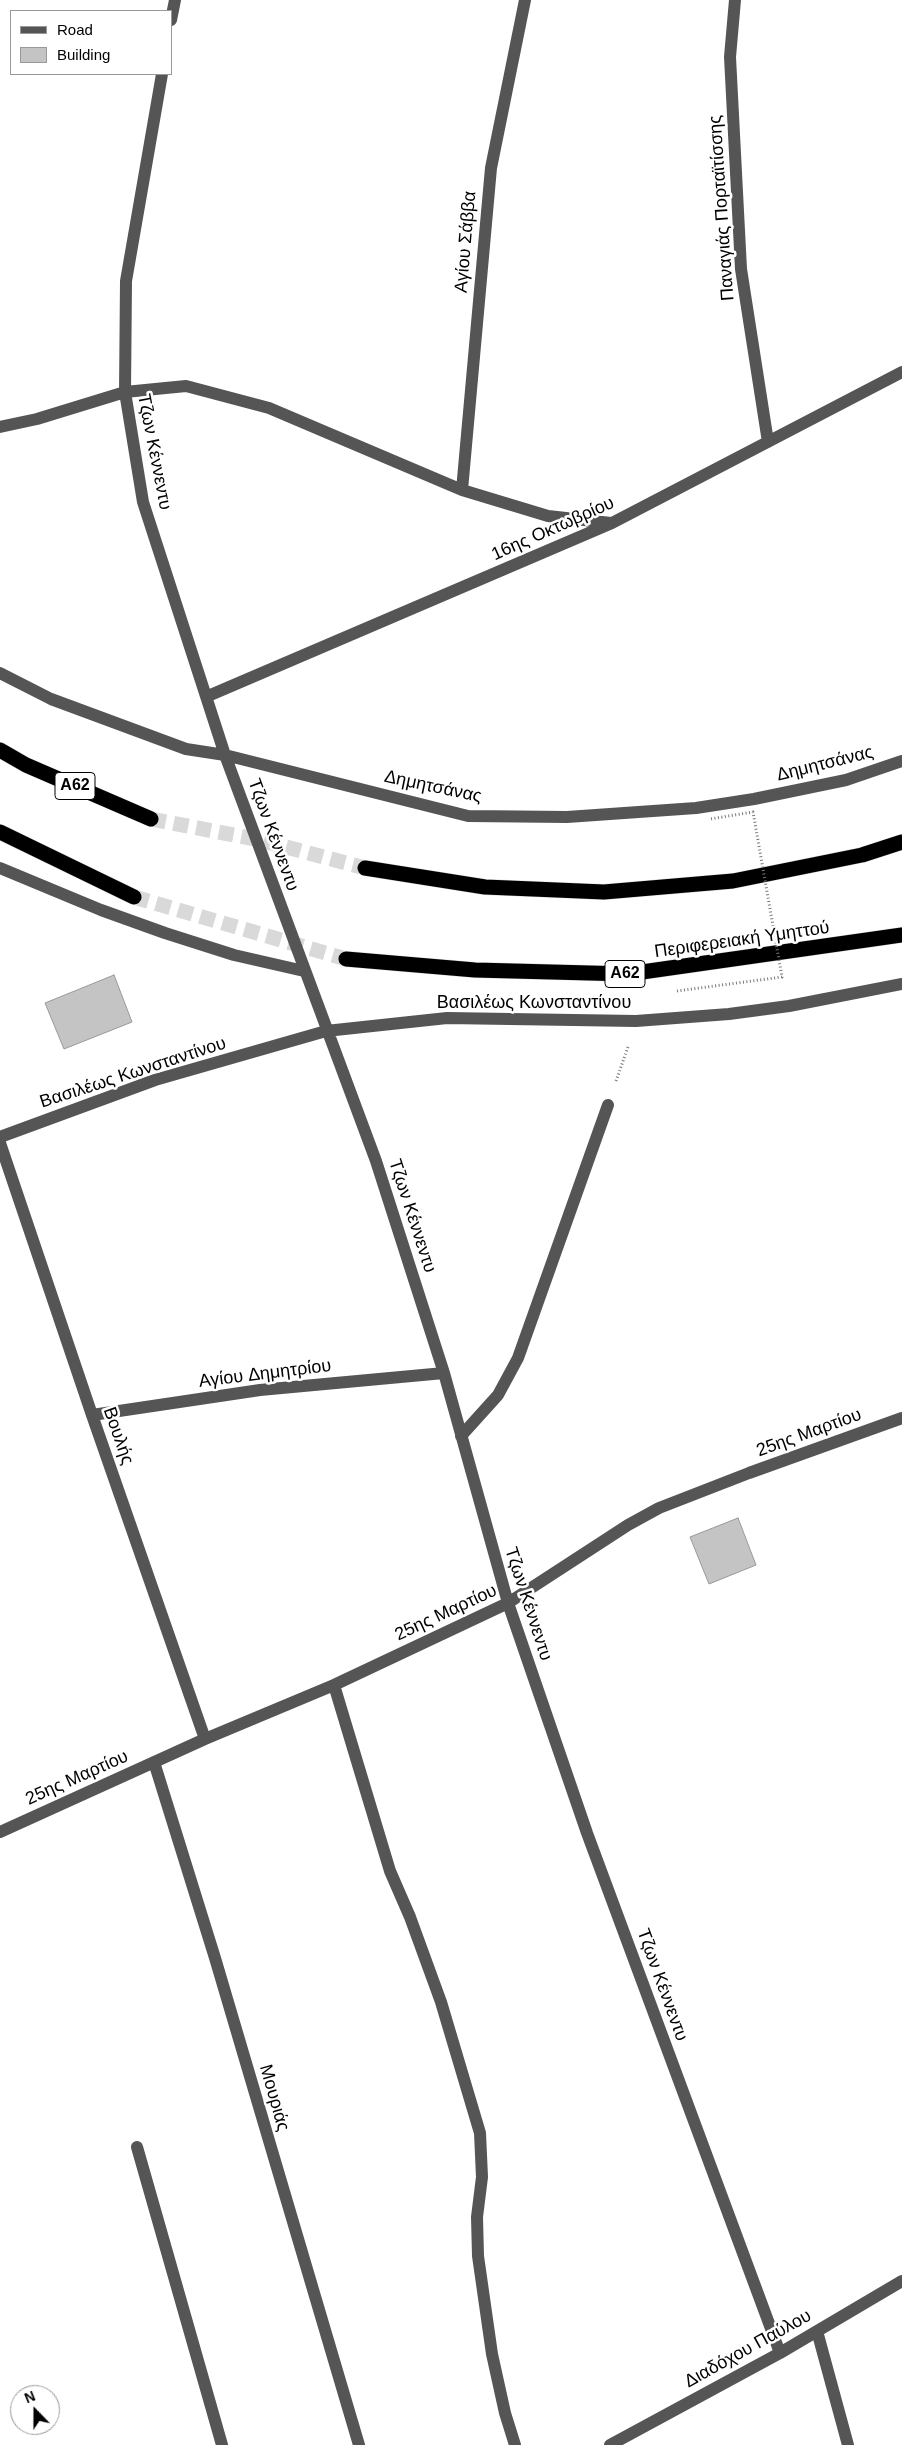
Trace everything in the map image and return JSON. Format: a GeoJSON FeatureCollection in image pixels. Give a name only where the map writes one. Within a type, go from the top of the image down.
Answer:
{"type":"FeatureCollection","features":[{"type":"Feature","properties":{"kind":"highway","name":"Α62"},"geometry":{"type":"LineString","coordinates":[[0,750],[26,765],[151,819]]}},
{"type":"Feature","properties":{"kind":"highway"},"geometry":{"type":"LineString","coordinates":[[0,832],[134,897]]}},
{"type":"Feature","properties":{"kind":"highway"},"geometry":{"type":"LineString","coordinates":[[365,868],[485,887],[604,892],[733,881],[862,855],[902,842]]}},
{"type":"Feature","properties":{"kind":"highway","name":"Περιφερειακή Υμηττού"},"geometry":{"type":"LineString","coordinates":[[346,959],[475,970],[628,974],[902,935]]}},
{"type":"Feature","properties":{"kind":"street"},"geometry":{"type":"LineString","coordinates":[[172,15],[175,0]]}},
{"type":"Feature","properties":{"kind":"street","name":"Αγίου Σάββα"},"geometry":{"type":"LineString","coordinates":[[462,490],[490,168],[525,0]]}},
{"type":"Feature","properties":{"kind":"street","name":"Παναγιάς Πορταϊτίσσης"},"geometry":{"type":"LineString","coordinates":[[735,0],[730,57],[741,269],[768,442]]}},
{"type":"Feature","properties":{"kind":"street","name":"Τζων Κέννεντυ"},"geometry":{"type":"LineString","coordinates":[[162,75],[126,281],[125,392],[143,502],[226,755],[326,1031],[376,1161],[444,1373],[508,1603],[633,1959],[780,2353]]}},
{"type":"Feature","properties":{"kind":"street","name":"16ης Οκτωβρίου"},"geometry":{"type":"LineString","coordinates":[[208,696],[612,523],[902,372]]}},
{"type":"Feature","properties":{"kind":"street"},"geometry":{"type":"LineString","coordinates":[[0,427],[37,419],[125,392],[186,386],[270,408],[462,490],[548,516],[612,523]]}},
{"type":"Feature","properties":{"kind":"street","name":"Δημητσάνας"},"geometry":{"type":"LineString","coordinates":[[0,673],[51,699],[186,749],[226,755],[468,816],[567,817],[696,808],[754,799],[846,780],[902,761]]}},
{"type":"Feature","properties":{"kind":"street"},"geometry":{"type":"LineString","coordinates":[[0,868],[102,910],[164,932],[234,955],[304,971]]}},
{"type":"Feature","properties":{"kind":"street","name":"Βασιλέως Κωνσταντίνου"},"geometry":{"type":"LineString","coordinates":[[0,1137],[155,1080],[326,1031],[447,1018],[636,1021],[729,1014],[789,1006],[902,984]]}},
{"type":"Feature","properties":{"kind":"street"},"geometry":{"type":"LineString","coordinates":[[461,1436],[498,1395],[518,1358],[608,1105]]}},
{"type":"Feature","properties":{"kind":"street","name":"Βουλής"},"geometry":{"type":"LineString","coordinates":[[0,1143],[205,1739]]}},
{"type":"Feature","properties":{"kind":"street","name":"Αγίου Δημητρίου"},"geometry":{"type":"LineString","coordinates":[[92,1415],[260,1390],[444,1373]]}},
{"type":"Feature","properties":{"kind":"street","name":"25ης Μαρτίου"},"geometry":{"type":"LineString","coordinates":[[0,1832],[205,1739],[334,1685],[508,1603],[628,1525],[659,1508],[902,1418]]}},
{"type":"Feature","properties":{"kind":"street"},"geometry":{"type":"LineString","coordinates":[[334,1685],[390,1871],[410,1917],[435,1985],[480,2133],[482,2171],[477,2217],[478,2256],[492,2354],[505,2412],[515,2445]]}},
{"type":"Feature","properties":{"kind":"street","name":"Μουριάς"},"geometry":{"type":"LineString","coordinates":[[154,1762],[210,1941],[359,2445]]}},
{"type":"Feature","properties":{"kind":"street"},"geometry":{"type":"LineString","coordinates":[[136,2147],[222,2445]]}},
{"type":"Feature","properties":{"kind":"street","name":"Διαδόχου Παύλου"},"geometry":{"type":"LineString","coordinates":[[610,2445],[780,2353],[902,2281]]}},
{"type":"Feature","properties":{"kind":"street"},"geometry":{"type":"LineString","coordinates":[[817,2331],[848,2445]]}},
{"type":"Feature","properties":{"kind":"path"},"geometry":{"type":"LineString","coordinates":[[677,992],[782,977],[753,812],[710,818]]}},
{"type":"Feature","properties":{"kind":"path"},"geometry":{"type":"LineString","coordinates":[[608,1105],[636,1021]]}},
{"type":"Feature","properties":{"kind":"building"},"geometry":{"type":"Polygon","coordinates":[[[114,975],[132,1022],[64,1049],[45,1003],[114,975]]]}},
{"type":"Feature","properties":{"kind":"building"},"geometry":{"type":"Polygon","coordinates":[[[738,1518],[756,1565],[709,1584],[690,1537],[738,1518]]]}},
{"type":"Feature","properties":{"kind":"tunnel"},"geometry":{"type":"LineString","coordinates":[[151,819],[260,840],[365,868]]}},
{"type":"Feature","properties":{"kind":"tunnel"},"geometry":{"type":"LineString","coordinates":[[134,897],[346,959]]}}]}
